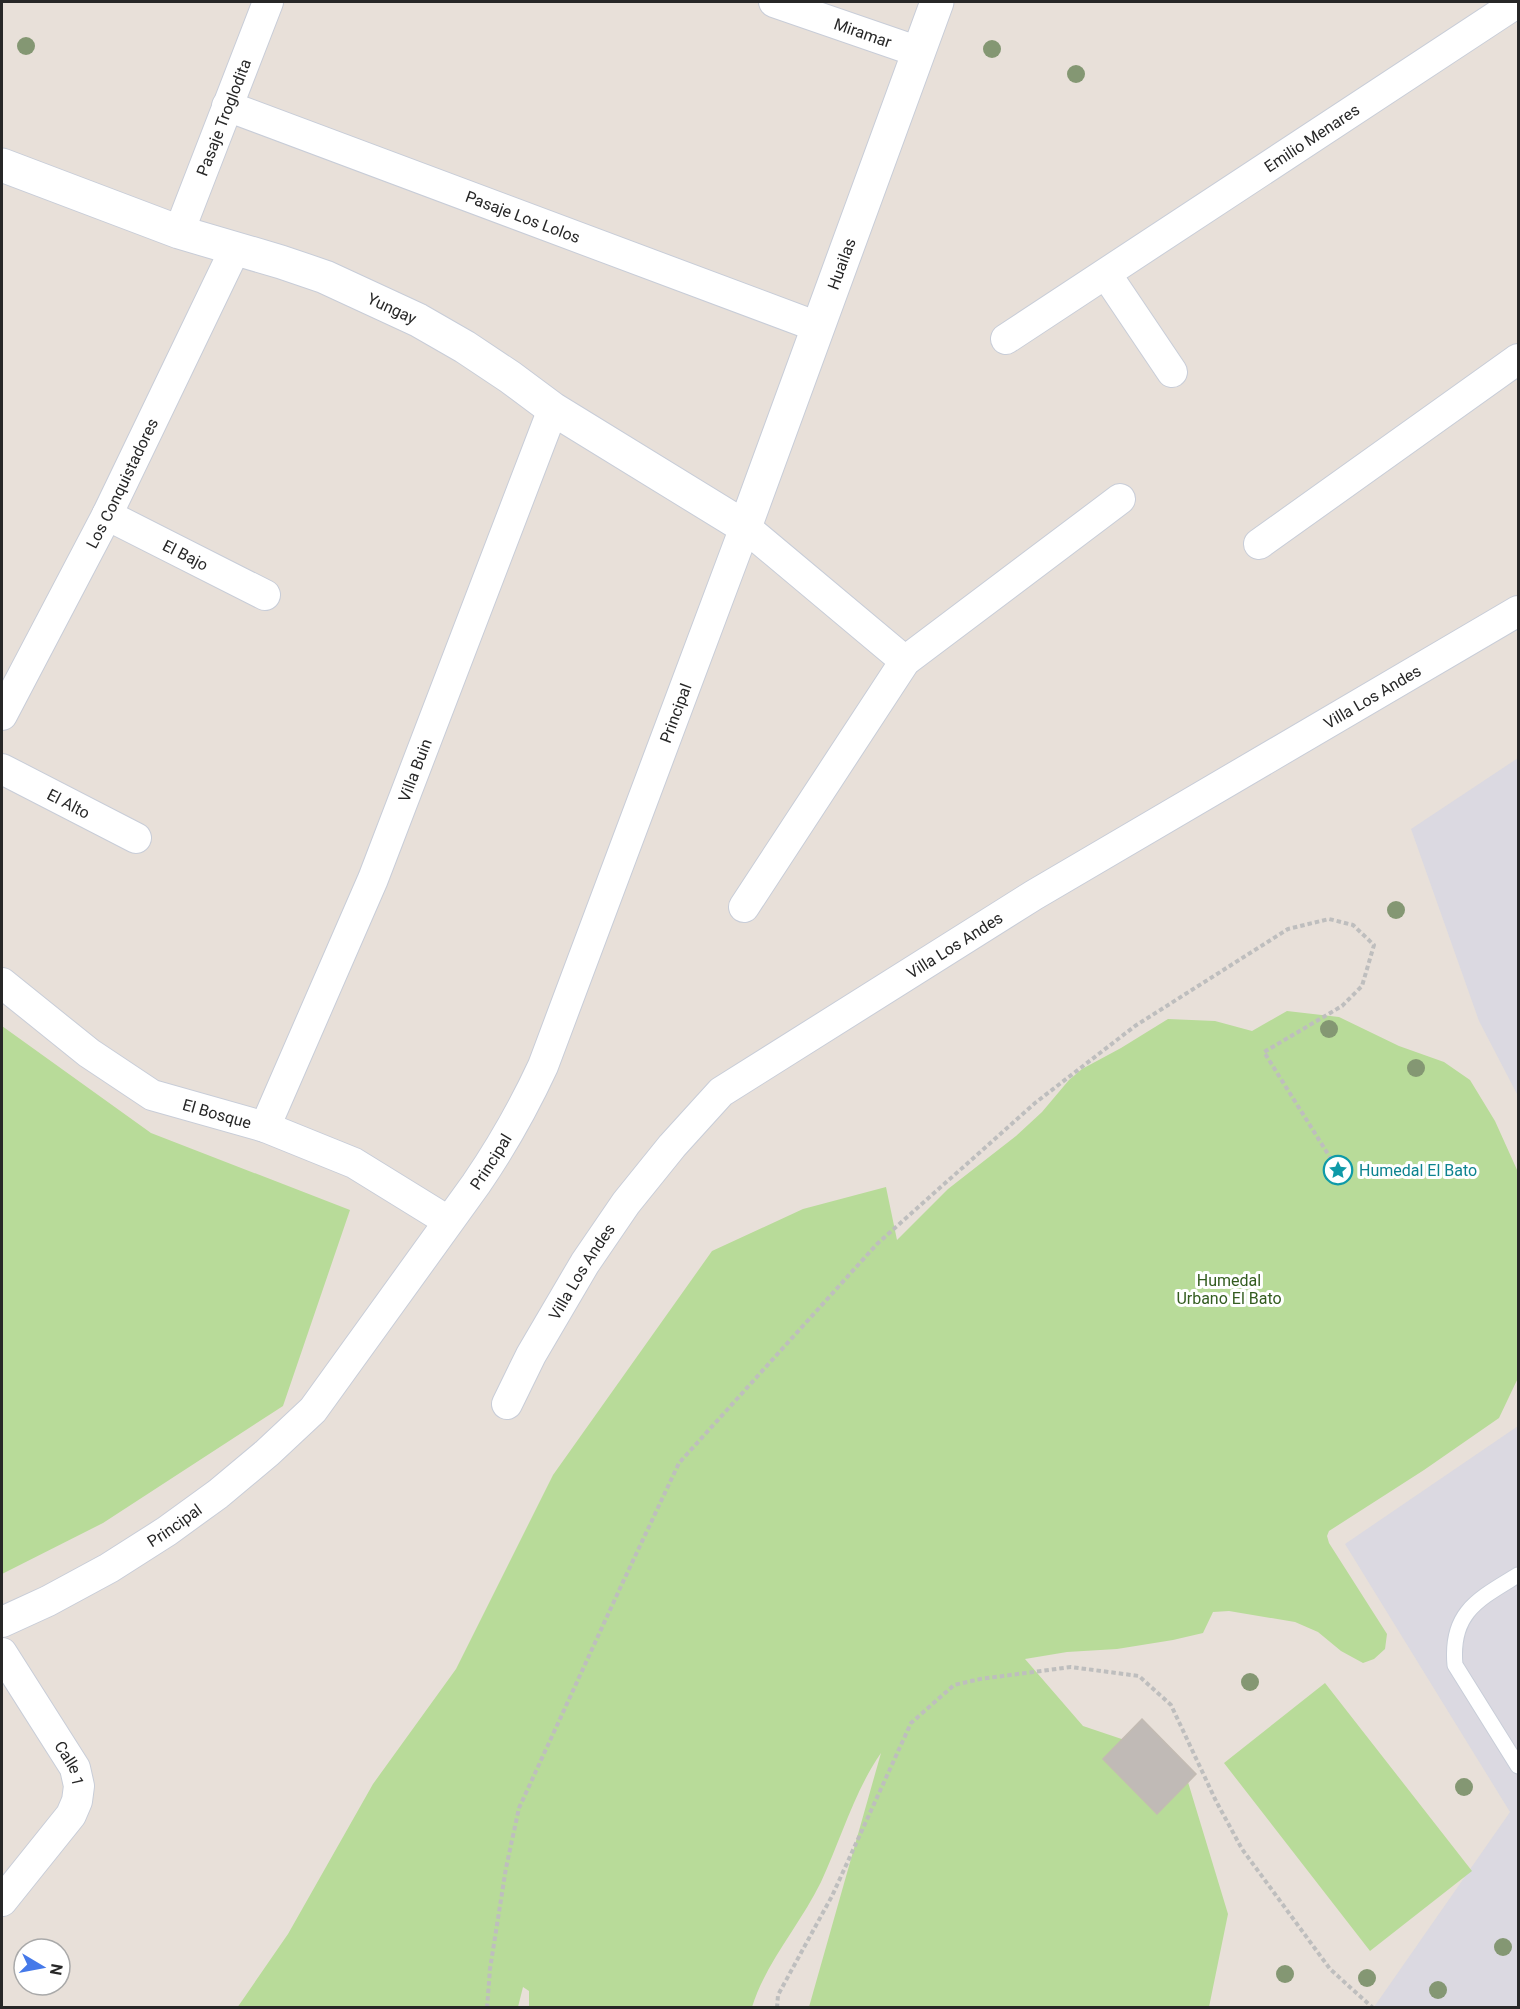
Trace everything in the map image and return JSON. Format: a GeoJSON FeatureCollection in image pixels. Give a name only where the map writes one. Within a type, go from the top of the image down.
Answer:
{"type":"FeatureCollection","features":[{"type":"Feature","properties":{"kind":"street","name":"Pasaje Troglodita"},"geometry":{"type":"LineString","coordinates":[[179,232],[268,2]]}},
{"type":"Feature","properties":{"kind":"street","name":"Miramar"},"geometry":{"type":"LineString","coordinates":[[774,2],[919,52]]}},
{"type":"Feature","properties":{"kind":"street","name":"Huailas"},"geometry":{"type":"LineString","coordinates":[[745,527],[938,2]]}},
{"type":"Feature","properties":{"kind":"street","name":"Emilio Menares"},"geometry":{"type":"LineString","coordinates":[[1006,339],[1518,2]]}},
{"type":"Feature","properties":{"kind":"street","name":"Pasaje Los Lolos"},"geometry":{"type":"LineString","coordinates":[[227,106],[818,327]]}},
{"type":"Feature","properties":{"kind":"street","name":"Yungay"},"geometry":{"type":"LineString","coordinates":[[2,165],[179,232],[281,262],[325,278],[418,320],[465,346],[510,376],[553,409],[745,527]]}},
{"type":"Feature","properties":{"kind":"street","name":"Los Conquistadores"},"geometry":{"type":"LineString","coordinates":[[2,715],[107,515],[235,249]]}},
{"type":"Feature","properties":{"kind":"street"},"geometry":{"type":"LineString","coordinates":[[1106,274],[1172,372]]}},
{"type":"Feature","properties":{"kind":"street"},"geometry":{"type":"LineString","coordinates":[[1259,544],[1518,358]]}},
{"type":"Feature","properties":{"kind":"street","name":"Villa Buin"},"geometry":{"type":"LineString","coordinates":[[265,1127],[373,879],[553,409]]}},
{"type":"Feature","properties":{"kind":"street"},"geometry":{"type":"LineString","coordinates":[[744,908],[905,661],[1120,499]]}},
{"type":"Feature","properties":{"kind":"street","name":"El Bajo"},"geometry":{"type":"LineString","coordinates":[[107,515],[265,595]]}},
{"type":"Feature","properties":{"kind":"street"},"geometry":{"type":"LineString","coordinates":[[745,527],[905,661]]}},
{"type":"Feature","properties":{"kind":"street","name":"Principal"},"geometry":{"type":"LineString","coordinates":[[2,1622],[109,1568],[167,1531],[218,1494],[267,1453],[313,1410],[476,1184],[524,1107],[543,1066],[745,527]]}},
{"type":"Feature","properties":{"kind":"street","name":"Villa Los Andes"},"geometry":{"type":"LineString","coordinates":[[507,1404],[531,1355],[585,1263],[626,1203],[672,1146],[721,1092],[1034,895],[1518,611]]}},
{"type":"Feature","properties":{"kind":"street","name":"El Alto"},"geometry":{"type":"LineString","coordinates":[[2,769],[136,838]]}},
{"type":"Feature","properties":{"kind":"street","name":"El Bosque"},"geometry":{"type":"LineString","coordinates":[[2,983],[89,1053],[152,1095],[265,1127],[354,1163],[448,1221]]}},
{"type":"Feature","properties":{"kind":"street","name":"Calle 1"},"geometry":{"type":"LineString","coordinates":[[2,1653],[70,1759],[75,1768],[79,1786],[77,1801],[71,1815],[2,1901]]}},
{"type":"Feature","properties":{"kind":"lane"},"geometry":{"type":"LineString","coordinates":[[1518,1575],[1479,1599],[1467,1611],[1455,1639],[1454,1652],[1455,1665],[1518,1766]]}},
{"type":"Feature","properties":{"kind":"path"},"geometry":{"type":"LineString","coordinates":[[487,2007],[490,1969],[506,1868],[519,1808],[679,1463],[877,1244],[1035,1103],[1135,1026],[1288,928],[1329,919],[1353,925],[1374,945],[1362,986],[1342,1006],[1264,1052],[1338,1170]]}},
{"type":"Feature","properties":{"kind":"path"},"geometry":{"type":"LineString","coordinates":[[777,2007],[778,1995],[832,1896],[911,1723],[954,1685],[980,1679],[1071,1667],[1139,1676],[1171,1705],[1216,1801],[1242,1849],[1330,1969],[1373,2007]]}},
{"type":"Feature","properties":{"kind":"shaded area"},"geometry":{"type":"Polygon","coordinates":[[[1518,758],[1518,1096],[1479,1021],[1411,829],[1518,758]]]}},
{"type":"Feature","properties":{"kind":"shaded area"},"geometry":{"type":"Polygon","coordinates":[[[1518,1426],[1518,2007],[1374,2007],[1510,1812],[1345,1544],[1518,1426]]]}},
{"type":"Feature","properties":{"kind":"green space","name":"Humedal Urbano El Bato"},"geometry":{"type":"Polygon","coordinates":[[[1287,1011],[1339,1017],[1399,1046],[1444,1062],[1470,1080],[1495,1121],[1518,1172],[1518,1378],[1499,1418],[1329,1531],[1327,1536],[1329,1543],[1387,1634],[1385,1649],[1374,1659],[1363,1663],[1341,1651],[1318,1632],[1295,1622],[1229,1611],[1213,1612],[1203,1633],[1117,1649],[1067,1652],[1025,1659],[1083,1726],[1181,1759],[1228,1914],[1209,2007],[809,2007],[881,1753],[855,1800],[813,1898],[774,1959],[752,2007],[529,2007],[529,1991],[523,1987],[518,2007],[237,2008],[288,1934],[373,1784],[456,1669],[553,1475],[712,1251],[803,1209],[886,1187],[897,1240],[948,1189],[1016,1136],[1042,1112],[1069,1080],[1082,1069],[1168,1019],[1215,1021],[1252,1031],[1287,1011]]]}},
{"type":"Feature","properties":{"kind":"green space"},"geometry":{"type":"Polygon","coordinates":[[[2,1026],[151,1133],[350,1210],[283,1406],[103,1523],[2,1574],[2,1026]]]}},
{"type":"Feature","properties":{"kind":"green space"},"geometry":{"type":"Polygon","coordinates":[[[1325,1683],[1472,1871],[1370,1951],[1224,1763],[1325,1683]]]}},
{"type":"Feature","properties":{"kind":"building"},"geometry":{"type":"Polygon","coordinates":[[[1142,1719],[1196,1774],[1157,1814],[1103,1759],[1142,1719]]]}},
{"type":"Feature","properties":{"kind":"place","name":"Humedal El Bato"},"geometry":{"type":"Point","coordinates":[1338,1170]}}]}
